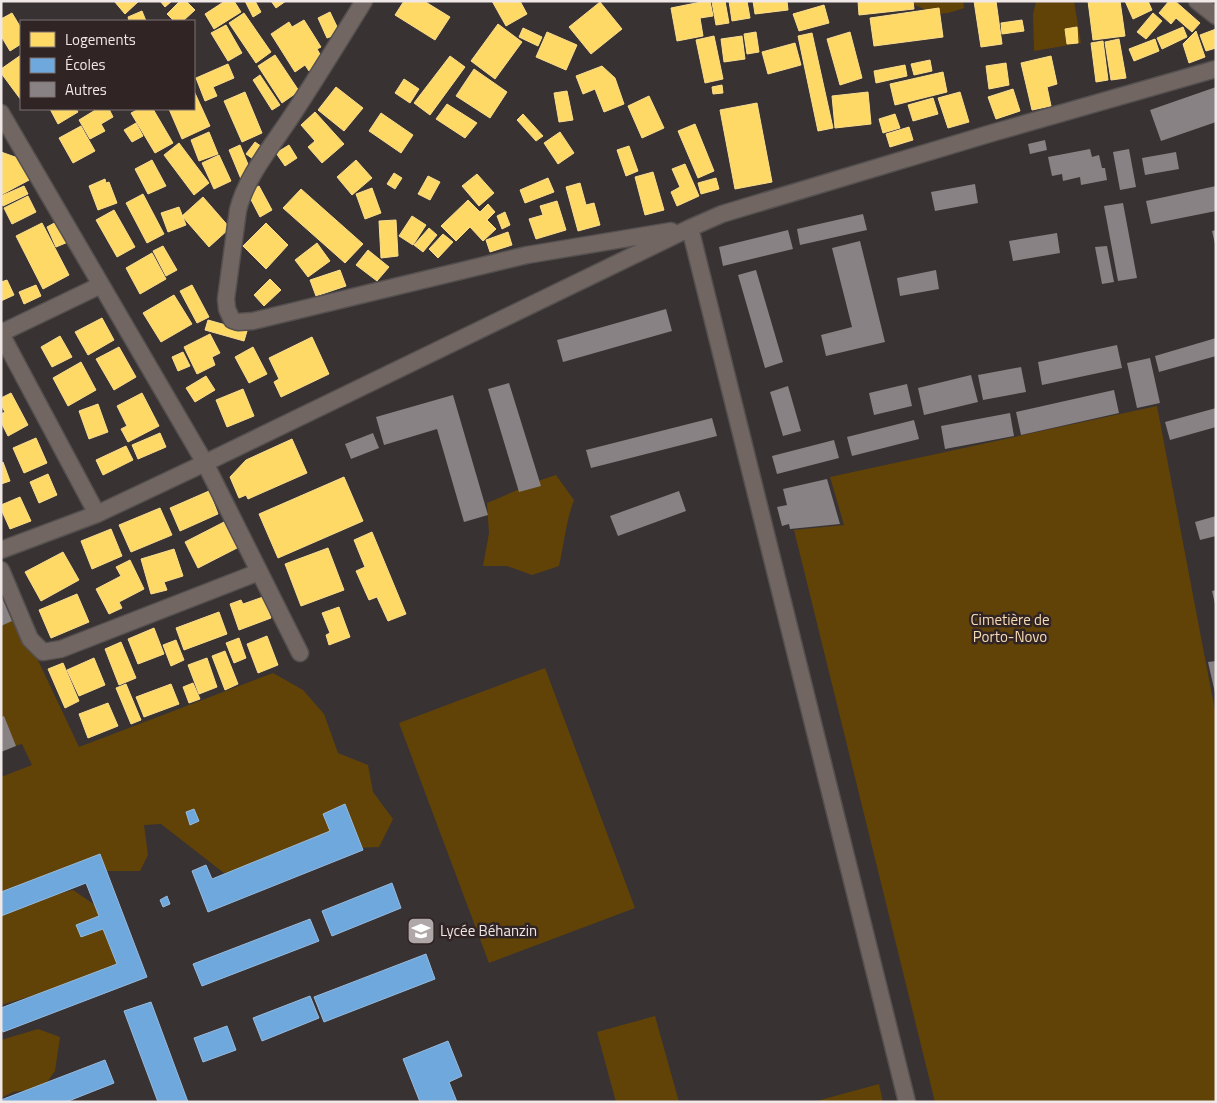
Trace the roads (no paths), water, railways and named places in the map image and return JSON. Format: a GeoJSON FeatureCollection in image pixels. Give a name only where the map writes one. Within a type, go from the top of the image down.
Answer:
{"type":"FeatureCollection","features":[{"type":"Feature","properties":{"kind":"street"},"geometry":{"type":"LineString","coordinates":[[364,1],[241,197],[226,299],[227,309],[232,320],[253,322],[527,256],[690,228]]}},
{"type":"Feature","properties":{"kind":"street"},"geometry":{"type":"LineString","coordinates":[[1197,1],[1216,16]]}},
{"type":"Feature","properties":{"kind":"street"},"geometry":{"type":"LineString","coordinates":[[1,550],[97,514],[722,214],[873,168],[1216,69]]}},
{"type":"Feature","properties":{"kind":"street"},"geometry":{"type":"LineString","coordinates":[[1,113],[6,131],[101,285],[205,463],[300,653]]}},
{"type":"Feature","properties":{"kind":"street"},"geometry":{"type":"LineString","coordinates":[[690,228],[907,1102]]}},
{"type":"Feature","properties":{"kind":"street"},"geometry":{"type":"LineString","coordinates":[[97,514],[1,333],[101,285]]}},
{"type":"Feature","properties":{"kind":"street"},"geometry":{"type":"LineString","coordinates":[[1,570],[30,639],[43,652],[61,649],[259,572]]}},
{"type":"Feature","properties":{"kind":"place","name":"Lycée Béhanzin"},"geometry":{"type":"Point","coordinates":[421,931]}},
{"type":"Feature","properties":{"kind":"park label","name":"Cimetière de Porto-Novo"},"geometry":{"type":"Point","coordinates":[1010,628]}}]}
